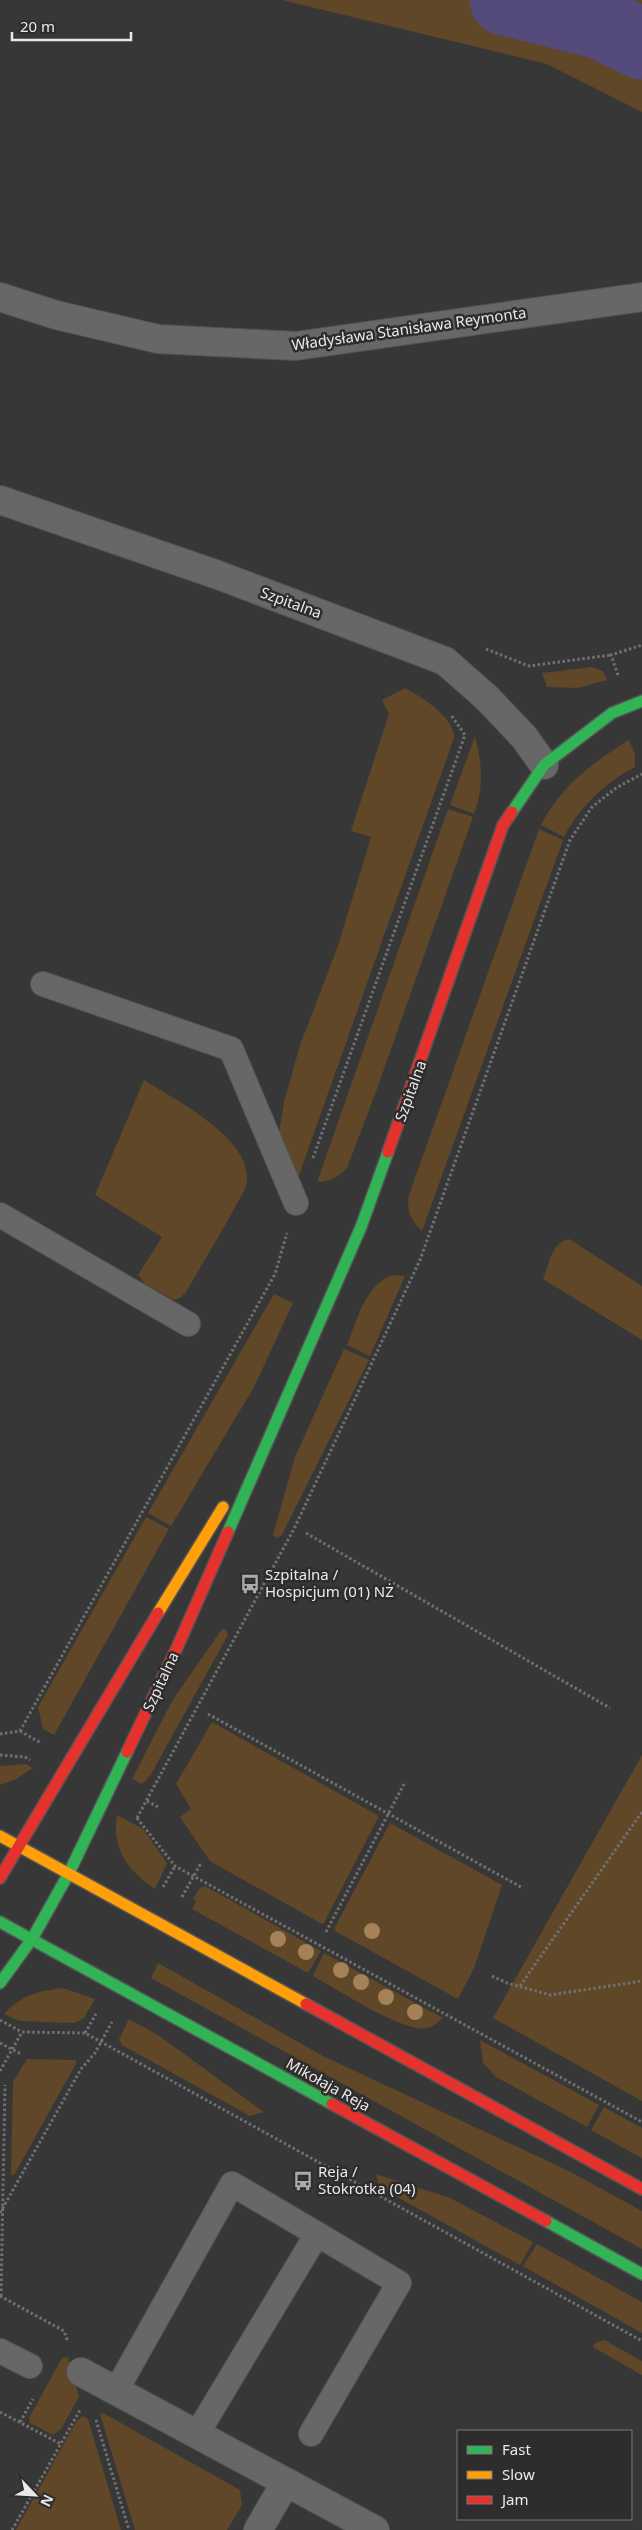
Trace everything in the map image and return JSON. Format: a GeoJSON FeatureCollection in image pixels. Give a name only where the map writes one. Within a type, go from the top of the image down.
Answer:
{"type":"FeatureCollection","features":[{"type":"Feature","properties":{"kind":"street","name":"Władysława Stanisława Reymonta"},"geometry":{"type":"LineString","coordinates":[[0,298],[56,315],[158,339],[296,346],[642,297]]}},
{"type":"Feature","properties":{"kind":"street","name":"Szpitalna"},"geometry":{"type":"LineString","coordinates":[[0,500],[218,576],[445,661],[487,698],[524,737],[544,765]]}},
{"type":"Feature","properties":{"kind":"street","name":"Szpitalna"},"geometry":{"type":"LineString","coordinates":[[0,1983],[32,1940],[69,1874],[105,1800],[176,1650],[361,1227],[432,1032],[503,825],[544,765],[612,713],[642,701]]}},
{"type":"Feature","properties":{"kind":"street","name":"Szpitalna"},"geometry":{"type":"LineString","coordinates":[[0,1878],[278,1418]]}},
{"type":"Feature","properties":{"kind":"street"},"geometry":{"type":"LineString","coordinates":[[0,1836],[642,2188]]}},
{"type":"Feature","properties":{"kind":"street","name":"Mikołaja Reja"},"geometry":{"type":"LineString","coordinates":[[0,1922],[642,2274]]}},
{"type":"Feature","properties":{"kind":"street"},"geometry":{"type":"LineString","coordinates":[[81,2372],[375,2530]]}},
{"type":"Feature","properties":{"kind":"street"},"geometry":{"type":"LineString","coordinates":[[258,2530],[286,2482]]}},
{"type":"Feature","properties":{"kind":"lane"},"geometry":{"type":"LineString","coordinates":[[43,984],[231,1049],[296,1203]]}},
{"type":"Feature","properties":{"kind":"lane"},"geometry":{"type":"LineString","coordinates":[[0,1215],[188,1324]]}},
{"type":"Feature","properties":{"kind":"lane"},"geometry":{"type":"LineString","coordinates":[[116,2391],[232,2184],[399,2283],[311,2434]]}},
{"type":"Feature","properties":{"kind":"lane"},"geometry":{"type":"LineString","coordinates":[[197,2434],[317,2234]]}},
{"type":"Feature","properties":{"kind":"lane"},"geometry":{"type":"LineString","coordinates":[[0,2351],[30,2366]]}},
{"type":"Feature","properties":{"kind":"path"},"geometry":{"type":"LineString","coordinates":[[478,646],[529,666],[611,655]]}},
{"type":"Feature","properties":{"kind":"path"},"geometry":{"type":"LineString","coordinates":[[0,1734],[20,1732],[275,1274],[296,1203],[464,735],[447,710]]}},
{"type":"Feature","properties":{"kind":"path"},"geometry":{"type":"LineString","coordinates":[[137,1818],[295,1527],[420,1260],[570,840],[592,807],[616,788],[642,774]]}},
{"type":"Feature","properties":{"kind":"path"},"geometry":{"type":"LineString","coordinates":[[306,1533],[610,1708]]}},
{"type":"Feature","properties":{"kind":"path"},"geometry":{"type":"LineString","coordinates":[[208,1714],[521,1887]]}},
{"type":"Feature","properties":{"kind":"path"},"geometry":{"type":"LineString","coordinates":[[0,1755],[25,1757],[60,1776]]}},
{"type":"Feature","properties":{"kind":"path"},"geometry":{"type":"LineString","coordinates":[[326,1932],[404,1784]]}},
{"type":"Feature","properties":{"kind":"path"},"geometry":{"type":"LineString","coordinates":[[105,1800],[137,1818],[175,1866],[642,2122]]}},
{"type":"Feature","properties":{"kind":"path"},"geometry":{"type":"LineString","coordinates":[[520,1986],[642,1812]]}},
{"type":"Feature","properties":{"kind":"path"},"geometry":{"type":"LineString","coordinates":[[165,1926],[201,1863]]}},
{"type":"Feature","properties":{"kind":"path"},"geometry":{"type":"LineString","coordinates":[[492,1976],[550,1995],[642,1981]]}},
{"type":"Feature","properties":{"kind":"path"},"geometry":{"type":"LineString","coordinates":[[0,2213],[81,2069],[101,2042],[129,1992]]}},
{"type":"Feature","properties":{"kind":"path"},"geometry":{"type":"LineString","coordinates":[[0,2020],[22,2032],[85,2033],[642,2341]]}},
{"type":"Feature","properties":{"kind":"path"},"geometry":{"type":"LineString","coordinates":[[0,2071],[22,2032]]}},
{"type":"Feature","properties":{"kind":"path"},"geometry":{"type":"LineString","coordinates":[[0,2043],[21,2054]]}},
{"type":"Feature","properties":{"kind":"path"},"geometry":{"type":"LineString","coordinates":[[1,2296],[5,2086]]}},
{"type":"Feature","properties":{"kind":"path"},"geometry":{"type":"LineString","coordinates":[[12,2530],[85,2404]]}},
{"type":"Feature","properties":{"kind":"path"},"geometry":{"type":"LineString","coordinates":[[0,2412],[61,2444]]}},
{"type":"Feature","properties":{"kind":"shaded area"},"geometry":{"type":"Polygon","coordinates":[[[282,0],[642,0],[642,112],[547,64],[282,0]]]}},
{"type":"Feature","properties":{"kind":"shaded area"},"geometry":{"type":"Polygon","coordinates":[[[592,667],[603,671],[607,680],[578,688],[547,687],[542,673],[592,667]]]}},
{"type":"Feature","properties":{"kind":"shaded area"},"geometry":{"type":"Polygon","coordinates":[[[405,688],[428,702],[443,715],[453,730],[454,738],[298,1178],[279,1133],[284,1102],[300,1045],[338,946],[371,837],[351,831],[389,714],[382,700],[405,688]]]}},
{"type":"Feature","properties":{"kind":"shaded area"},"geometry":{"type":"Polygon","coordinates":[[[475,736],[479,756],[481,785],[474,814],[450,805],[475,736]]]}},
{"type":"Feature","properties":{"kind":"shaded area"},"geometry":{"type":"Polygon","coordinates":[[[629,740],[635,754],[635,767],[614,780],[594,796],[578,815],[564,837],[541,825],[558,798],[579,776],[629,740]]]}},
{"type":"Feature","properties":{"kind":"shaded area"},"geometry":{"type":"Polygon","coordinates":[[[448,809],[473,817],[347,1168],[334,1178],[317,1182],[448,809]]]}},
{"type":"Feature","properties":{"kind":"shaded area"},"geometry":{"type":"Polygon","coordinates":[[[539,829],[563,840],[422,1231],[410,1215],[408,1206],[409,1195],[539,829]]]}},
{"type":"Feature","properties":{"kind":"shaded area"},"geometry":{"type":"Polygon","coordinates":[[[144,1080],[210,1123],[226,1137],[239,1153],[246,1169],[246,1185],[241,1197],[186,1292],[180,1298],[174,1300],[145,1284],[138,1275],[162,1237],[95,1195],[144,1080]]]}},
{"type":"Feature","properties":{"kind":"shaded area"},"geometry":{"type":"Polygon","coordinates":[[[569,1239],[642,1286],[642,1340],[543,1279],[555,1249],[563,1241],[569,1239]]]}},
{"type":"Feature","properties":{"kind":"shaded area"},"geometry":{"type":"Polygon","coordinates":[[[392,1275],[405,1276],[370,1356],[347,1345],[369,1295],[383,1280],[392,1275]]]}},
{"type":"Feature","properties":{"kind":"shaded area"},"geometry":{"type":"Polygon","coordinates":[[[274,1294],[293,1303],[254,1387],[171,1526],[148,1513],[274,1294]]]}},
{"type":"Feature","properties":{"kind":"shaded area"},"geometry":{"type":"Polygon","coordinates":[[[344,1349],[369,1360],[282,1535],[277,1538],[273,1535],[295,1457],[344,1349]]]}},
{"type":"Feature","properties":{"kind":"shaded area"},"geometry":{"type":"Polygon","coordinates":[[[146,1517],[169,1529],[54,1735],[43,1729],[38,1707],[146,1517]]]}},
{"type":"Feature","properties":{"kind":"shaded area"},"geometry":{"type":"Polygon","coordinates":[[[222,1629],[225,1629],[228,1635],[150,1776],[142,1784],[132,1779],[172,1701],[222,1629]]]}},
{"type":"Feature","properties":{"kind":"shaded area"},"geometry":{"type":"Polygon","coordinates":[[[212,1722],[379,1816],[324,1923],[322,1924],[210,1861],[180,1817],[191,1809],[176,1784],[212,1722]]]}},
{"type":"Feature","properties":{"kind":"shaded area"},"geometry":{"type":"Polygon","coordinates":[[[642,1755],[642,2101],[493,2018],[642,1755]]]}},
{"type":"Feature","properties":{"kind":"shaded area"},"geometry":{"type":"Polygon","coordinates":[[[25,1764],[33,1768],[16,1779],[0,1785],[0,1766],[25,1764]]]}},
{"type":"Feature","properties":{"kind":"shaded area"},"geometry":{"type":"Polygon","coordinates":[[[117,1815],[143,1829],[167,1863],[155,1889],[137,1874],[124,1858],[117,1838],[117,1815]]]}},
{"type":"Feature","properties":{"kind":"shaded area"},"geometry":{"type":"Polygon","coordinates":[[[390,1823],[502,1885],[474,1968],[458,1999],[335,1931],[335,1927],[390,1823]]]}},
{"type":"Feature","properties":{"kind":"shaded area"},"geometry":{"type":"Polygon","coordinates":[[[205,1886],[321,1951],[308,1973],[192,1909],[196,1901],[193,1899],[200,1888],[205,1886]]]}},
{"type":"Feature","properties":{"kind":"shaded area"},"geometry":{"type":"Polygon","coordinates":[[[324,1953],[443,2018],[427,2028],[417,2028],[403,2024],[370,2009],[313,1976],[324,1953]]]}},
{"type":"Feature","properties":{"kind":"shaded area"},"geometry":{"type":"Polygon","coordinates":[[[158,1963],[323,2056],[569,2171],[642,2211],[642,2249],[151,1978],[158,1963]]]}},
{"type":"Feature","properties":{"kind":"shaded area"},"geometry":{"type":"Polygon","coordinates":[[[63,1988],[95,1999],[84,2018],[74,2023],[19,2021],[4,2014],[24,1998],[63,1988]]]}},
{"type":"Feature","properties":{"kind":"shaded area"},"geometry":{"type":"Polygon","coordinates":[[[129,2019],[158,2035],[264,2112],[250,2116],[122,2045],[119,2039],[129,2019]]]}},
{"type":"Feature","properties":{"kind":"shaded area"},"geometry":{"type":"Polygon","coordinates":[[[480,2040],[599,2105],[587,2127],[496,2077],[483,2063],[480,2040]]]}},
{"type":"Feature","properties":{"kind":"shaded area"},"geometry":{"type":"Polygon","coordinates":[[[27,2059],[75,2060],[77,2062],[14,2175],[11,2175],[13,2082],[27,2059]]]}},
{"type":"Feature","properties":{"kind":"shaded area"},"geometry":{"type":"Polygon","coordinates":[[[604,2107],[642,2128],[642,2158],[591,2130],[604,2107]]]}},
{"type":"Feature","properties":{"kind":"shaded area"},"geometry":{"type":"Polygon","coordinates":[[[376,2174],[450,2198],[533,2242],[520,2265],[379,2187],[376,2174]]]}},
{"type":"Feature","properties":{"kind":"shaded area"},"geometry":{"type":"Polygon","coordinates":[[[537,2244],[642,2302],[642,2333],[523,2266],[537,2244]]]}},
{"type":"Feature","properties":{"kind":"shaded area"},"geometry":{"type":"Polygon","coordinates":[[[604,2340],[642,2361],[642,2375],[593,2347],[595,2343],[604,2340]]]}},
{"type":"Feature","properties":{"kind":"shaded area"},"geometry":{"type":"Polygon","coordinates":[[[68,2357],[79,2397],[61,2429],[53,2435],[30,2423],[29,2418],[62,2358],[68,2357]]]}},
{"type":"Feature","properties":{"kind":"shaded area"},"geometry":{"type":"Polygon","coordinates":[[[103,2413],[240,2490],[242,2505],[227,2530],[135,2530],[100,2414],[103,2413]]]}},
{"type":"Feature","properties":{"kind":"shaded area"},"geometry":{"type":"Polygon","coordinates":[[[83,2416],[88,2419],[121,2530],[16,2530],[76,2422],[83,2416]]]}},
{"type":"Feature","properties":{"kind":"waterway"},"geometry":{"type":"LineString","coordinates":[[505,0],[601,24],[642,44]]}},
{"type":"Feature","properties":{"kind":"traffic: fast"},"geometry":{"type":"LineString","coordinates":[[512,812],[544,765],[612,713],[642,701]]}},
{"type":"Feature","properties":{"kind":"traffic: fast"},"geometry":{"type":"LineString","coordinates":[[228,1532],[361,1227],[388,1152]]}},
{"type":"Feature","properties":{"kind":"traffic: fast"},"geometry":{"type":"LineString","coordinates":[[0,1983],[32,1939],[69,1873],[127,1752]]}},
{"type":"Feature","properties":{"kind":"traffic: fast"},"geometry":{"type":"LineString","coordinates":[[0,1922],[332,2104]]}},
{"type":"Feature","properties":{"kind":"traffic: fast"},"geometry":{"type":"LineString","coordinates":[[546,2221],[642,2274]]}},
{"type":"Feature","properties":{"kind":"traffic: slow"},"geometry":{"type":"LineString","coordinates":[[158,1613],[223,1507]]}},
{"type":"Feature","properties":{"kind":"traffic: slow"},"geometry":{"type":"LineString","coordinates":[[0,1836],[306,2004]]}},
{"type":"Feature","properties":{"kind":"traffic: jam"},"geometry":{"type":"LineString","coordinates":[[388,1152],[503,825],[512,812]]}},
{"type":"Feature","properties":{"kind":"traffic: jam"},"geometry":{"type":"LineString","coordinates":[[127,1752],[176,1650],[228,1532]]}},
{"type":"Feature","properties":{"kind":"traffic: jam"},"geometry":{"type":"LineString","coordinates":[[0,1878],[158,1613]]}},
{"type":"Feature","properties":{"kind":"traffic: jam"},"geometry":{"type":"LineString","coordinates":[[306,2004],[642,2189]]}},
{"type":"Feature","properties":{"kind":"traffic: jam"},"geometry":{"type":"LineString","coordinates":[[332,2104],[546,2221]]}},
{"type":"Feature","properties":{"kind":"place","name":"Szpitalna / Hospicjum (01) NŻ"},"geometry":{"type":"Point","coordinates":[250,1584]}},
{"type":"Feature","properties":{"kind":"place","name":"Reja / Stokrotka (04)"},"geometry":{"type":"Point","coordinates":[303,2181]}}]}
